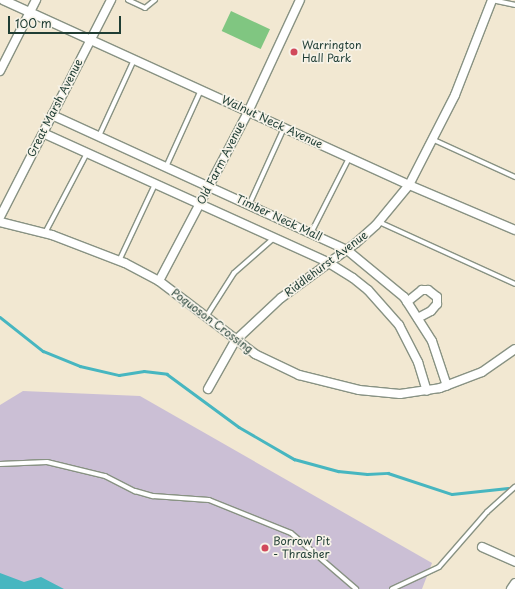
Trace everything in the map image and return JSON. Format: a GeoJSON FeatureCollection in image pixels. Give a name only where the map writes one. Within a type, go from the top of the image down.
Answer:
{"type":"FeatureCollection","features":[{"type":"Feature","properties":{"kind":"street","name":"Walnut Neck Avenue"},"geometry":{"type":"LineString","coordinates":[[3,0],[248,112],[515,230]]}},
{"type":"Feature","properties":{"kind":"street"},"geometry":{"type":"LineString","coordinates":[[0,71],[36,0]]}},
{"type":"Feature","properties":{"kind":"street","name":"Great Marsh Avenue"},"geometry":{"type":"LineString","coordinates":[[0,217],[111,0]]}},
{"type":"Feature","properties":{"kind":"street","name":"Old Farm Avenue"},"geometry":{"type":"LineString","coordinates":[[159,281],[248,112],[300,0]]}},
{"type":"Feature","properties":{"kind":"street","name":"Riddlehurst Avenue"},"geometry":{"type":"LineString","coordinates":[[208,389],[234,341],[281,298],[347,250],[379,222],[409,184],[434,140],[475,48],[492,0]]}},
{"type":"Feature","properties":{"kind":"street","name":"Timber Neck Mall"},"geometry":{"type":"LineString","coordinates":[[52,115],[347,250],[383,277],[407,302],[432,341],[447,386]]}},
{"type":"Feature","properties":{"kind":"street","name":"Timber Neck Mall"},"geometry":{"type":"LineString","coordinates":[[43,133],[329,263],[368,290],[399,325],[418,362],[427,391]]}},
{"type":"Feature","properties":{"kind":"street","name":"Poquoson Crossing"},"geometry":{"type":"LineString","coordinates":[[0,222],[45,233],[119,261],[159,281],[234,341],[276,366],[306,377],[380,394],[427,391],[447,386],[482,372],[515,349]]}},
{"type":"Feature","properties":{"kind":"street"},"geometry":{"type":"LineString","coordinates":[[407,302],[422,290],[428,290],[437,297],[437,304],[434,308],[418,318]]}},
{"type":"Feature","properties":{"kind":"street"},"geometry":{"type":"LineString","coordinates":[[482,547],[515,562]]}},
{"type":"Feature","properties":{"kind":"street"},"geometry":{"type":"LineString","coordinates":[[511,589],[515,583]]}},
{"type":"Feature","properties":{"kind":"lane"},"geometry":{"type":"LineString","coordinates":[[128,0],[145,8],[155,0]]}},
{"type":"Feature","properties":{"kind":"lane"},"geometry":{"type":"LineString","coordinates":[[492,0],[515,5]]}},
{"type":"Feature","properties":{"kind":"lane"},"geometry":{"type":"LineString","coordinates":[[99,136],[134,60]]}},
{"type":"Feature","properties":{"kind":"lane"},"geometry":{"type":"LineString","coordinates":[[166,167],[201,90]]}},
{"type":"Feature","properties":{"kind":"lane"},"geometry":{"type":"LineString","coordinates":[[249,205],[284,128]]}},
{"type":"Feature","properties":{"kind":"lane"},"geometry":{"type":"LineString","coordinates":[[434,140],[515,177]]}},
{"type":"Feature","properties":{"kind":"lane"},"geometry":{"type":"LineString","coordinates":[[45,233],[88,154]]}},
{"type":"Feature","properties":{"kind":"lane"},"geometry":{"type":"LineString","coordinates":[[311,233],[349,157]]}},
{"type":"Feature","properties":{"kind":"lane"},"geometry":{"type":"LineString","coordinates":[[119,261],[155,184]]}},
{"type":"Feature","properties":{"kind":"lane"},"geometry":{"type":"LineString","coordinates":[[379,222],[515,284]]}},
{"type":"Feature","properties":{"kind":"lane"},"geometry":{"type":"LineString","coordinates":[[205,318],[234,273],[274,238]]}},
{"type":"Feature","properties":{"kind":"lane"},"geometry":{"type":"LineString","coordinates":[[0,464],[53,463],[105,476],[135,491],[153,496],[209,500],[291,533],[356,589]]}},
{"type":"Feature","properties":{"kind":"lane"},"geometry":{"type":"LineString","coordinates":[[392,589],[439,567],[487,512],[515,487]]}},
{"type":"Feature","properties":{"kind":"shaded area"},"geometry":{"type":"Polygon","coordinates":[[[23,391],[140,396],[432,563],[422,589],[0,589],[0,405],[23,391]]]}},
{"type":"Feature","properties":{"kind":"green space"},"geometry":{"type":"Polygon","coordinates":[[[231,11],[270,29],[261,49],[222,31],[231,11]]]}},
{"type":"Feature","properties":{"kind":"water"},"geometry":{"type":"Polygon","coordinates":[[[0,573],[24,582],[41,577],[64,589],[0,589],[0,573]]]}},
{"type":"Feature","properties":{"kind":"waterway"},"geometry":{"type":"LineString","coordinates":[[0,317],[43,351],[80,366],[119,375],[144,371],[167,374],[239,427],[294,459],[338,471],[367,474],[388,473],[452,494],[508,488]]}},
{"type":"Feature","properties":{"kind":"place","name":"Warrington Hall Park"},"geometry":{"type":"Point","coordinates":[294,52]}},
{"type":"Feature","properties":{"kind":"place","name":"Borrow Pit - Thrasher"},"geometry":{"type":"Point","coordinates":[265,548]}}]}
